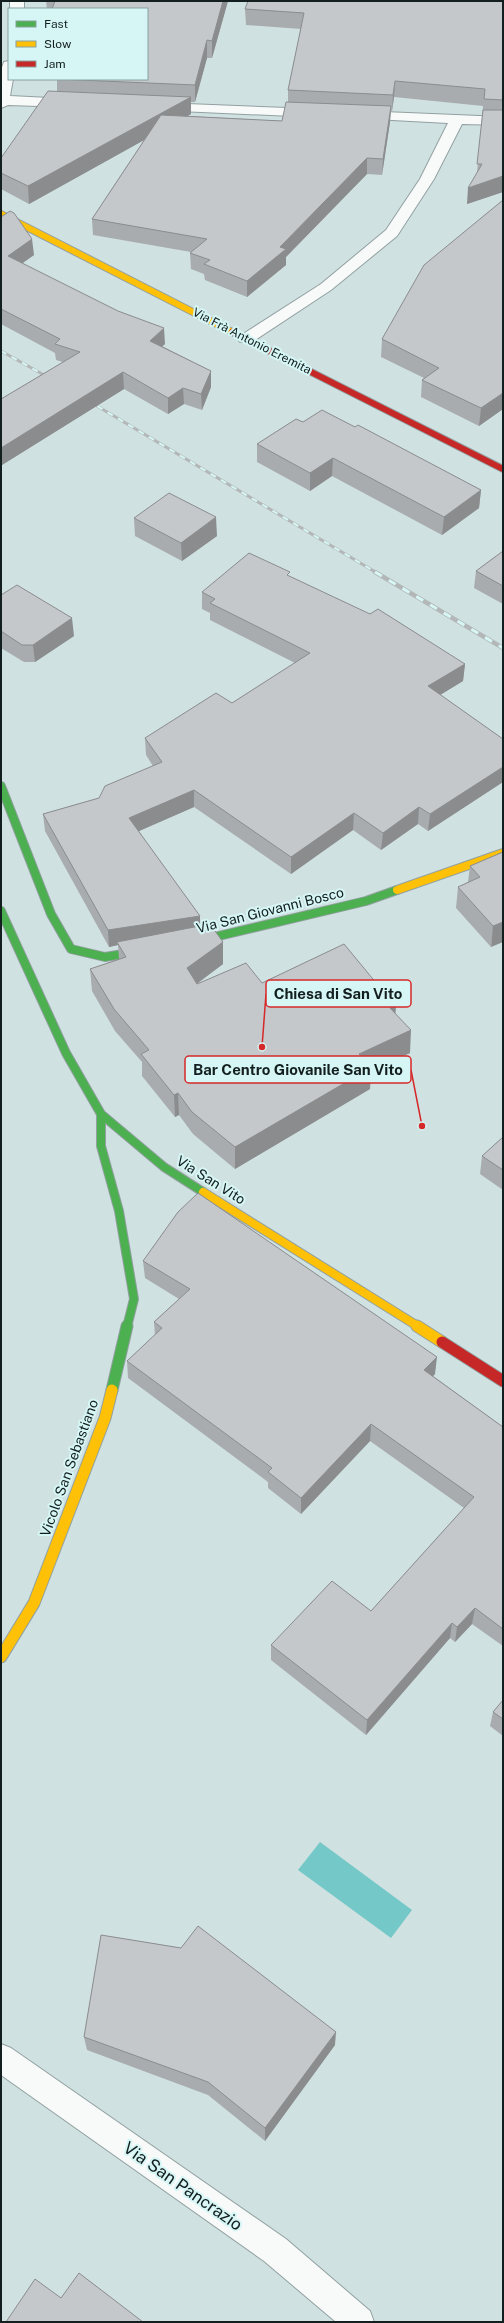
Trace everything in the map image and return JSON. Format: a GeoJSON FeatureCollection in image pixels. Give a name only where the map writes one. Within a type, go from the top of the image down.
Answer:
{"type":"FeatureCollection","features":[{"type":"Feature","properties":{"kind":"street"},"geometry":{"type":"LineString","coordinates":[[8,70],[1,102],[82,104]]}},
{"type":"Feature","properties":{"kind":"street"},"geometry":{"type":"LineString","coordinates":[[146,106],[329,114]]}},
{"type":"Feature","properties":{"kind":"street"},"geometry":{"type":"LineString","coordinates":[[345,114],[503,121]]}},
{"type":"Feature","properties":{"kind":"street"},"geometry":{"type":"LineString","coordinates":[[246,339],[326,287],[392,233],[427,179],[457,119]]}},
{"type":"Feature","properties":{"kind":"street","name":"Via Frà Antonio Eremita"},"geometry":{"type":"LineString","coordinates":[[1,214],[503,469]]}},
{"type":"Feature","properties":{"kind":"street"},"geometry":{"type":"LineString","coordinates":[[1,786],[51,914],[71,949],[105,958],[156,949]]}},
{"type":"Feature","properties":{"kind":"street","name":"Via San Giovanni Bosco"},"geometry":{"type":"LineString","coordinates":[[178,945],[366,901],[503,853]]}},
{"type":"Feature","properties":{"kind":"street","name":"Via San Vito"},"geometry":{"type":"LineString","coordinates":[[1,911],[66,1053],[101,1114],[164,1167],[503,1382]]}},
{"type":"Feature","properties":{"kind":"street","name":"Vicolo San Sebastiano"},"geometry":{"type":"LineString","coordinates":[[1,1657],[34,1604],[105,1418],[134,1299],[119,1210],[101,1146],[101,1114]]}},
{"type":"Feature","properties":{"kind":"street","name":"Via San Pancrazio"},"geometry":{"type":"LineString","coordinates":[[1,2058],[275,2250],[359,2322]]}},
{"type":"Feature","properties":{"kind":"water"},"geometry":{"type":"Polygon","coordinates":[[[320,1842],[412,1910],[391,1938],[298,1870],[320,1842]]]}},
{"type":"Feature","properties":{"kind":"building"},"geometry":{"type":"Polygon","coordinates":[[[55,1],[223,1],[212,41],[207,40],[195,85],[79,80],[148,80],[148,8],[52,8],[55,1]]]}},
{"type":"Feature","properties":{"kind":"building"},"geometry":{"type":"Polygon","coordinates":[[[248,1],[503,1],[503,100],[484,99],[485,89],[395,81],[393,95],[288,90],[304,13],[245,9],[248,1]]]}},
{"type":"Feature","properties":{"kind":"building"},"geometry":{"type":"Polygon","coordinates":[[[48,91],[191,97],[28,186],[1,173],[1,158],[48,91]]]}},
{"type":"Feature","properties":{"kind":"building"},"geometry":{"type":"Polygon","coordinates":[[[286,102],[391,106],[383,159],[367,158],[280,247],[286,249],[247,281],[204,264],[210,260],[190,253],[207,239],[92,219],[161,115],[282,121],[286,102]]]}},
{"type":"Feature","properties":{"kind":"building"},"geometry":{"type":"Polygon","coordinates":[[[483,110],[503,110],[503,176],[468,188],[482,164],[477,164],[483,110]]]}},
{"type":"Feature","properties":{"kind":"building"},"geometry":{"type":"Polygon","coordinates":[[[503,200],[503,393],[481,408],[422,380],[439,368],[382,339],[424,265],[503,200]]]}},
{"type":"Feature","properties":{"kind":"building"},"geometry":{"type":"Polygon","coordinates":[[[10,211],[14,213],[32,239],[8,256],[118,311],[164,328],[150,341],[211,371],[201,394],[183,388],[168,398],[123,372],[1,448],[1,399],[80,352],[55,344],[60,339],[1,309],[1,217],[10,211]]]}},
{"type":"Feature","properties":{"kind":"building"},"geometry":{"type":"Polygon","coordinates":[[[322,410],[355,427],[358,425],[481,490],[444,517],[333,458],[310,473],[257,444],[296,419],[303,422],[322,410]]]}},
{"type":"Feature","properties":{"kind":"building"},"geometry":{"type":"Polygon","coordinates":[[[169,493],[216,517],[181,543],[134,518],[169,493]]]}},
{"type":"Feature","properties":{"kind":"building"},"geometry":{"type":"Polygon","coordinates":[[[503,551],[503,586],[476,571],[503,551]]]}},
{"type":"Feature","properties":{"kind":"building"},"geometry":{"type":"Polygon","coordinates":[[[249,553],[290,572],[287,575],[370,614],[378,609],[465,664],[428,686],[503,739],[503,767],[430,814],[419,807],[383,833],[354,813],[291,857],[194,790],[129,818],[200,916],[108,930],[43,814],[99,798],[105,786],[162,762],[145,738],[216,693],[232,703],[310,653],[210,603],[215,599],[202,592],[249,553]]]}},
{"type":"Feature","properties":{"kind":"building"},"geometry":{"type":"Polygon","coordinates":[[[17,585],[72,618],[33,645],[22,645],[1,631],[1,595],[17,585]]]}},
{"type":"Feature","properties":{"kind":"building"},"geometry":{"type":"Polygon","coordinates":[[[503,852],[503,922],[493,926],[458,887],[480,877],[470,866],[503,852]]]}},
{"type":"Feature","properties":{"kind":"building"},"geometry":{"type":"Polygon","coordinates":[[[210,924],[223,942],[187,968],[197,984],[246,963],[262,983],[344,944],[396,1007],[390,1008],[411,1030],[359,1054],[372,1067],[235,1147],[192,1112],[178,1093],[174,1095],[141,1054],[149,1050],[114,1009],[90,969],[126,957],[117,942],[210,924]]]}},
{"type":"Feature","properties":{"kind":"building"},"geometry":{"type":"Polygon","coordinates":[[[503,1137],[503,1170],[482,1156],[503,1137]]]}},
{"type":"Feature","properties":{"kind":"building"},"geometry":{"type":"Polygon","coordinates":[[[198,1193],[437,1357],[424,1370],[503,1427],[503,1629],[475,1608],[457,1627],[452,1623],[367,1720],[271,1645],[332,1581],[371,1611],[474,1497],[371,1424],[301,1498],[268,1472],[272,1468],[127,1361],[162,1328],[154,1322],[190,1289],[143,1261],[178,1212],[198,1193]]]}},
{"type":"Feature","properties":{"kind":"building"},"geometry":{"type":"Polygon","coordinates":[[[503,1700],[503,1719],[493,1712],[503,1700]]]}},
{"type":"Feature","properties":{"kind":"building"},"geometry":{"type":"Polygon","coordinates":[[[198,1926],[336,2032],[265,2128],[208,2082],[84,2037],[101,1935],[181,1948],[198,1926]]]}},
{"type":"Feature","properties":{"kind":"building"},"geometry":{"type":"Polygon","coordinates":[[[79,2273],[143,2322],[6,2322],[35,2279],[61,2298],[79,2273]]]}},
{"type":"Feature","properties":{"kind":"railway"},"geometry":{"type":"LineString","coordinates":[[1,351],[53,380]]}},
{"type":"Feature","properties":{"kind":"railway"},"geometry":{"type":"LineString","coordinates":[[87,400],[377,573]]}},
{"type":"Feature","properties":{"kind":"railway"},"geometry":{"type":"LineString","coordinates":[[375,572],[503,648]]}},
{"type":"Feature","properties":{"kind":"traffic: fast"},"geometry":{"type":"LineString","coordinates":[[1,786],[51,914],[71,949],[105,957],[148,950]]}},
{"type":"Feature","properties":{"kind":"traffic: fast"},"geometry":{"type":"LineString","coordinates":[[189,943],[366,901],[397,890]]}},
{"type":"Feature","properties":{"kind":"traffic: fast"},"geometry":{"type":"LineString","coordinates":[[1,911],[66,1053],[101,1114],[164,1167],[203,1192]]}},
{"type":"Feature","properties":{"kind":"traffic: fast"},"geometry":{"type":"LineString","coordinates":[[101,1114],[101,1146],[119,1211],[134,1299],[112,1390]]}},
{"type":"Feature","properties":{"kind":"traffic: slow"},"geometry":{"type":"LineString","coordinates":[[1,214],[232,332]]}},
{"type":"Feature","properties":{"kind":"traffic: slow"},"geometry":{"type":"LineString","coordinates":[[397,890],[503,853]]}},
{"type":"Feature","properties":{"kind":"traffic: slow"},"geometry":{"type":"LineString","coordinates":[[203,1192],[442,1342]]}},
{"type":"Feature","properties":{"kind":"traffic: slow"},"geometry":{"type":"LineString","coordinates":[[1,1657],[34,1603],[105,1418],[112,1390]]}},
{"type":"Feature","properties":{"kind":"traffic: jam"},"geometry":{"type":"LineString","coordinates":[[232,332],[503,469]]}},
{"type":"Feature","properties":{"kind":"traffic: jam"},"geometry":{"type":"LineString","coordinates":[[442,1342],[503,1381]]}},
{"type":"Feature","properties":{"kind":"place","name":"Chiesa di San Vito"},"geometry":{"type":"Point","coordinates":[262,1047]}},
{"type":"Feature","properties":{"kind":"place","name":"Bar Centro Giovanile San Vito"},"geometry":{"type":"Point","coordinates":[422,1126]}}]}
